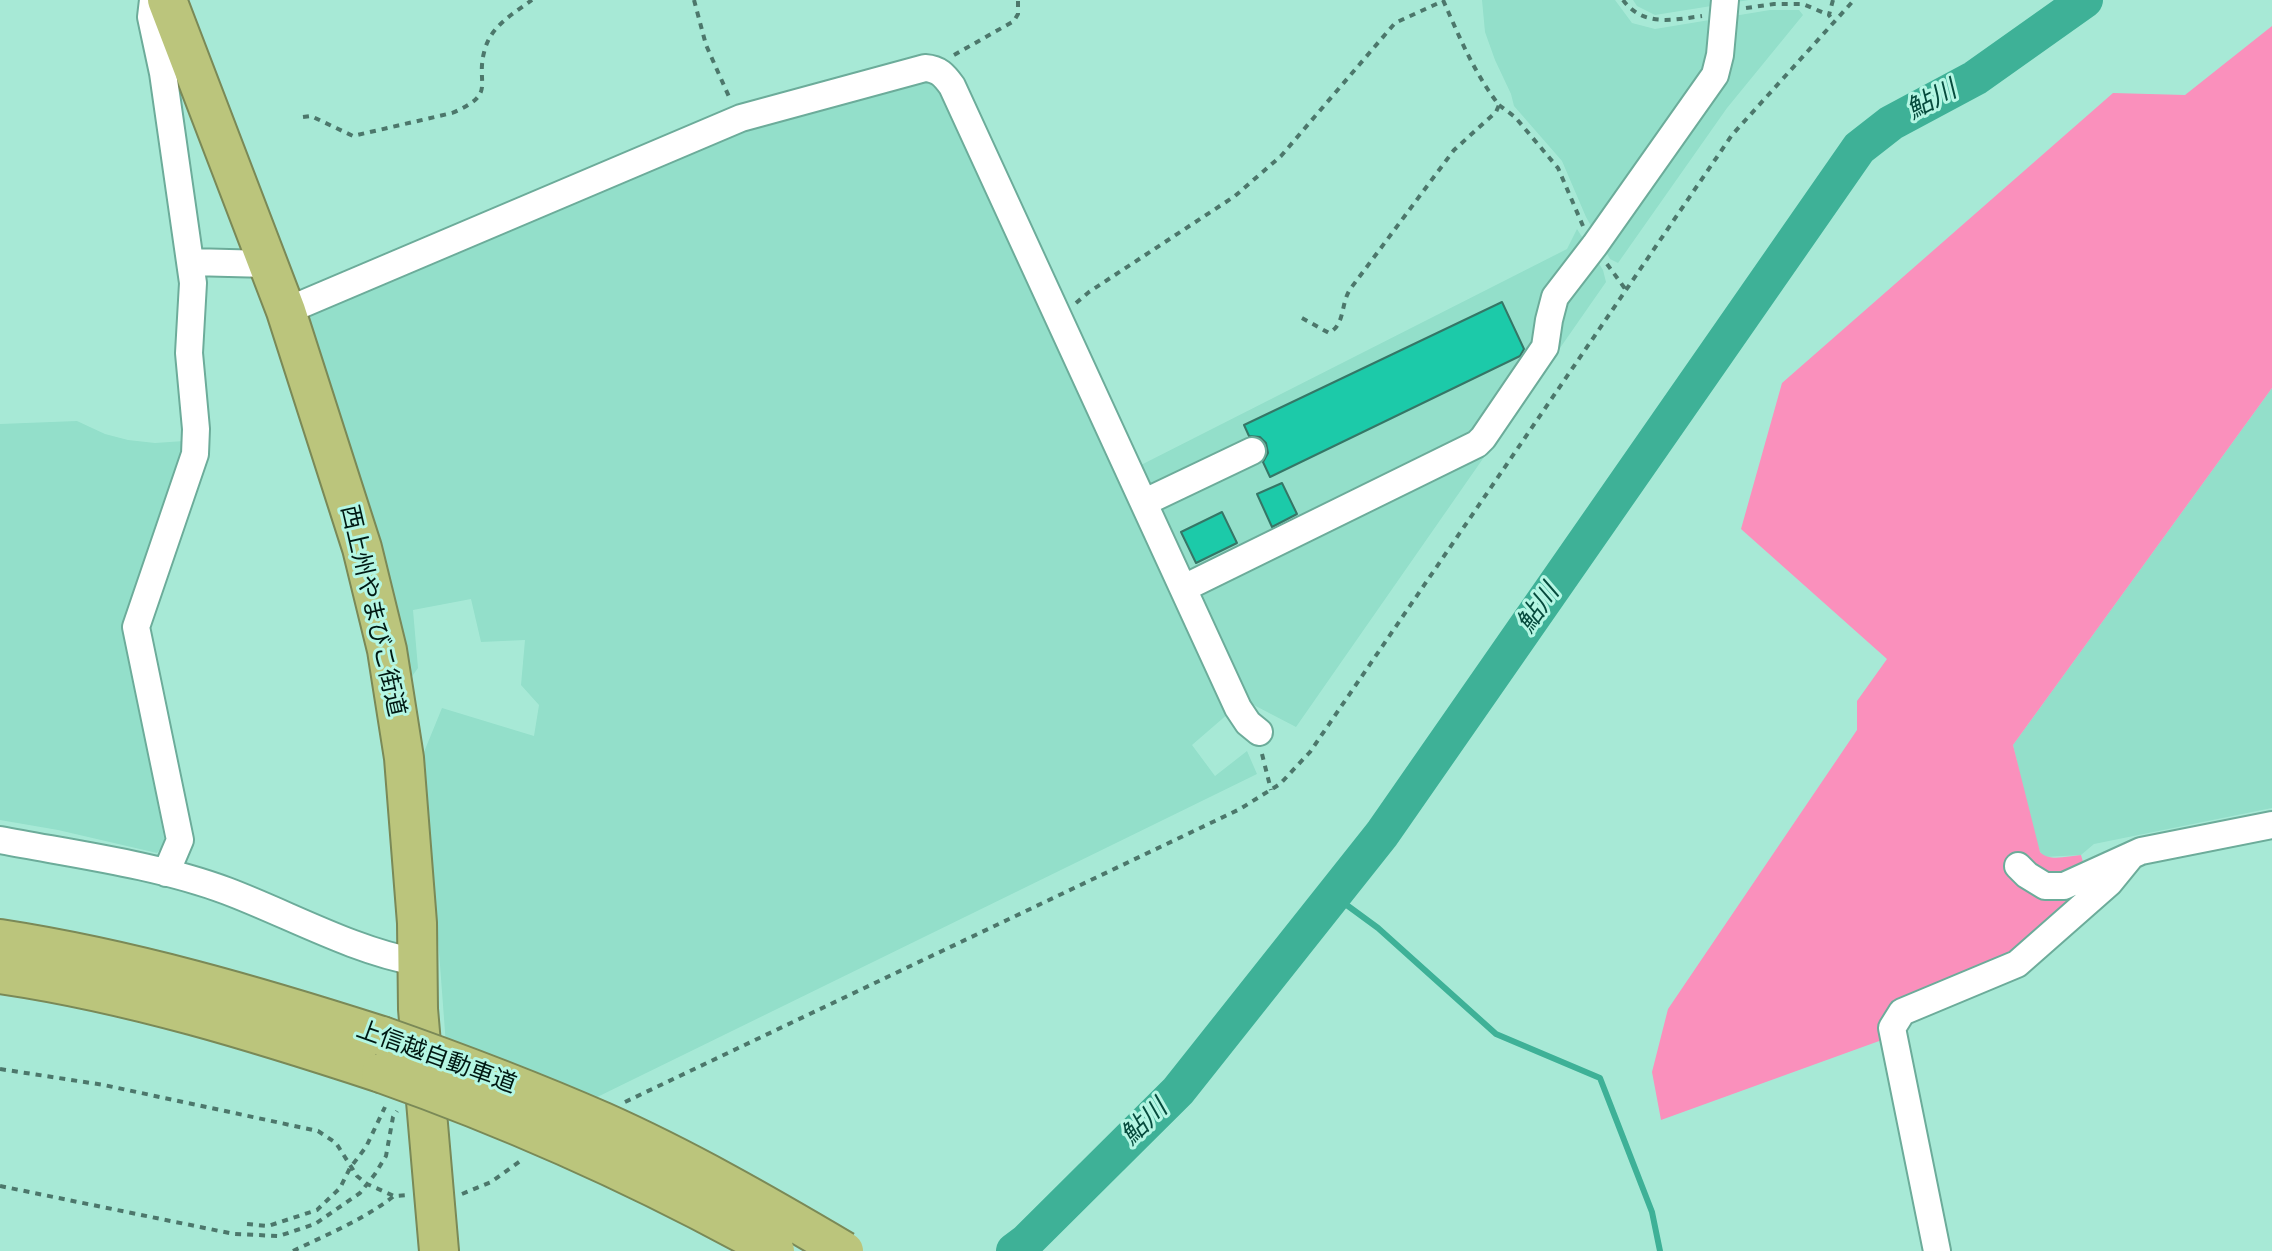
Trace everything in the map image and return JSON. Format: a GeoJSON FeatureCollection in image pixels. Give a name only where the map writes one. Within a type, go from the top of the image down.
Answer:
{"type":"FeatureCollection","features":[{"type":"Feature","properties":{"kind":"highway","name":"西上州やまびこ街道"},"geometry":{"type":"LineString","coordinates":[[167,0],[286,311],[362,548],[387,650],[404,758],[417,923],[426,1111],[439,1251]]}},
{"type":"Feature","properties":{"kind":"highway","name":"上信越自動車道"},"geometry":{"type":"LineString","coordinates":[[0,939],[202,982],[293,1008],[383,1072],[462,1064],[603,1122],[721,1182],[844,1251]]}},
{"type":"Feature","properties":{"kind":"highway","name":"上信越自動車道"},"geometry":{"type":"LineString","coordinates":[[0,974],[103,993],[193,1015],[383,1072],[468,1104],[576,1151],[701,1211],[775,1251]]}},
{"type":"Feature","properties":{"kind":"street"},"geometry":{"type":"LineString","coordinates":[[153,0],[151,17],[163,73],[193,283],[189,353],[196,429],[195,454],[136,627],[180,840],[166,873]]}},
{"type":"Feature","properties":{"kind":"street"},"geometry":{"type":"LineString","coordinates":[[1184,588],[1477,444],[1545,347],[1555,297],[1715,75],[1725,0]]}},
{"type":"Feature","properties":{"kind":"street"},"geometry":{"type":"LineString","coordinates":[[286,311],[741,118],[931,68],[945,76],[952,86],[1238,708],[1259,732]]}},
{"type":"Feature","properties":{"kind":"street"},"geometry":{"type":"LineString","coordinates":[[190,262],[268,264]]}},
{"type":"Feature","properties":{"kind":"street"},"geometry":{"type":"LineString","coordinates":[[1145,502],[1252,451]]}},
{"type":"Feature","properties":{"kind":"street"},"geometry":{"type":"LineString","coordinates":[[2018,866],[2045,886],[2064,886],[2141,851],[2272,825]]}},
{"type":"Feature","properties":{"kind":"street"},"geometry":{"type":"LineString","coordinates":[[0,840],[166,873],[225,890],[393,958],[417,962]]}},
{"type":"Feature","properties":{"kind":"street"},"geometry":{"type":"LineString","coordinates":[[1937,1251],[1892,1028],[1902,1012],[2017,964],[2109,883],[2131,856]]}},
{"type":"Feature","properties":{"kind":"path"},"geometry":{"type":"LineString","coordinates":[[303,117],[311,116],[353,136],[466,107],[477,101],[483,89],[485,48],[494,31],[532,0]]}},
{"type":"Feature","properties":{"kind":"path"},"geometry":{"type":"LineString","coordinates":[[694,0],[706,45],[741,118]]}},
{"type":"Feature","properties":{"kind":"path"},"geometry":{"type":"LineString","coordinates":[[931,68],[1014,21],[1018,14],[1018,0]]}},
{"type":"Feature","properties":{"kind":"path"},"geometry":{"type":"LineString","coordinates":[[1059,318],[1089,292],[1235,196],[1281,156],[1395,23],[1443,0],[1485,88],[1499,105],[1515,117],[1558,168],[1576,213],[1626,290]]}},
{"type":"Feature","properties":{"kind":"path"},"geometry":{"type":"LineString","coordinates":[[1833,0],[1829,15],[1834,22]]}},
{"type":"Feature","properties":{"kind":"path"},"geometry":{"type":"LineString","coordinates":[[1302,318],[1329,333],[1337,329],[1346,295],[1351,288],[1454,150],[1496,112],[1499,105]]}},
{"type":"Feature","properties":{"kind":"path"},"geometry":{"type":"LineString","coordinates":[[1259,732],[1262,759],[1271,790]]}},
{"type":"Feature","properties":{"kind":"path"},"geometry":{"type":"LineString","coordinates":[[0,1069],[104,1085],[318,1131],[336,1143],[350,1168],[367,1184],[394,1196],[435,1201]]}},
{"type":"Feature","properties":{"kind":"path"},"geometry":{"type":"LineString","coordinates":[[247,1224],[268,1226],[317,1210],[340,1188],[366,1147],[383,1072]]}},
{"type":"Feature","properties":{"kind":"path"},"geometry":{"type":"LineString","coordinates":[[0,1186],[234,1234],[279,1236],[315,1224],[360,1193],[386,1156],[393,1117],[397,1111],[407,1107]]}},
{"type":"Feature","properties":{"kind":"path"},"geometry":{"type":"LineString","coordinates":[[293,1251],[376,1211],[394,1196]]}},
{"type":"Feature","properties":{"kind":"shaded area"},"geometry":{"type":"Polygon","coordinates":[[[1482,0],[1615,0],[1632,23],[1655,29],[1770,10],[1799,10],[1803,15],[1727,108],[1618,263],[1610,259],[1586,217],[1562,161],[1514,106],[1485,32],[1482,0]]]}},
{"type":"Feature","properties":{"kind":"shaded area"},"geometry":{"type":"Polygon","coordinates":[[[1633,0],[1749,0],[1655,15],[1637,6],[1633,0]]]}},
{"type":"Feature","properties":{"kind":"shaded area"},"geometry":{"type":"Polygon","coordinates":[[[2272,26],[2272,388],[2013,745],[2040,852],[2054,858],[2081,855],[2091,890],[2014,958],[1882,1040],[1661,1120],[1652,1072],[1668,1009],[1857,730],[1857,701],[1887,659],[1741,529],[1782,383],[2113,93],[2185,95],[2272,26]]]}},
{"type":"Feature","properties":{"kind":"shaded area"},"geometry":{"type":"Polygon","coordinates":[[[924,81],[946,90],[1229,713],[1192,745],[1215,776],[1247,751],[1257,774],[587,1102],[446,1045],[424,752],[442,708],[534,736],[539,705],[521,685],[525,640],[481,642],[471,599],[413,610],[418,668],[408,682],[306,328],[311,313],[757,123],[924,81]]]}},
{"type":"Feature","properties":{"kind":"shaded area"},"geometry":{"type":"Polygon","coordinates":[[[1577,229],[1603,270],[1606,282],[1296,727],[1246,701],[1137,467],[1567,249],[1577,229]]]}},
{"type":"Feature","properties":{"kind":"shaded area"},"geometry":{"type":"Polygon","coordinates":[[[2272,388],[2272,808],[2094,844],[2081,855],[2044,857],[2034,834],[2013,745],[2272,388]]]}},
{"type":"Feature","properties":{"kind":"shaded area"},"geometry":{"type":"Polygon","coordinates":[[[77,421],[105,434],[128,440],[155,443],[184,441],[185,451],[126,618],[165,844],[157,853],[0,820],[0,424],[77,421]]]}},
{"type":"Feature","properties":{"kind":"building"},"geometry":{"type":"Polygon","coordinates":[[[1502,302],[1524,349],[1520,356],[1270,477],[1263,462],[1268,453],[1266,443],[1260,437],[1249,436],[1244,425],[1502,302]]]}},
{"type":"Feature","properties":{"kind":"building"},"geometry":{"type":"Polygon","coordinates":[[[1282,483],[1297,514],[1272,527],[1257,494],[1282,483]]]}},
{"type":"Feature","properties":{"kind":"building"},"geometry":{"type":"Polygon","coordinates":[[[1222,512],[1237,543],[1196,563],[1181,532],[1222,512]]]}},
{"type":"Feature","properties":{"kind":"waterway","name":"鮎川"},"geometry":{"type":"LineString","coordinates":[[1014,1251],[1178,1091],[1382,834],[1859,148],[1891,123],[1975,78],[2085,0]]}},
{"type":"Feature","properties":{"kind":"waterway"},"geometry":{"type":"LineString","coordinates":[[1333,895],[1378,928],[1496,1034],[1600,1078],[1652,1212],[1660,1251]]}}]}
